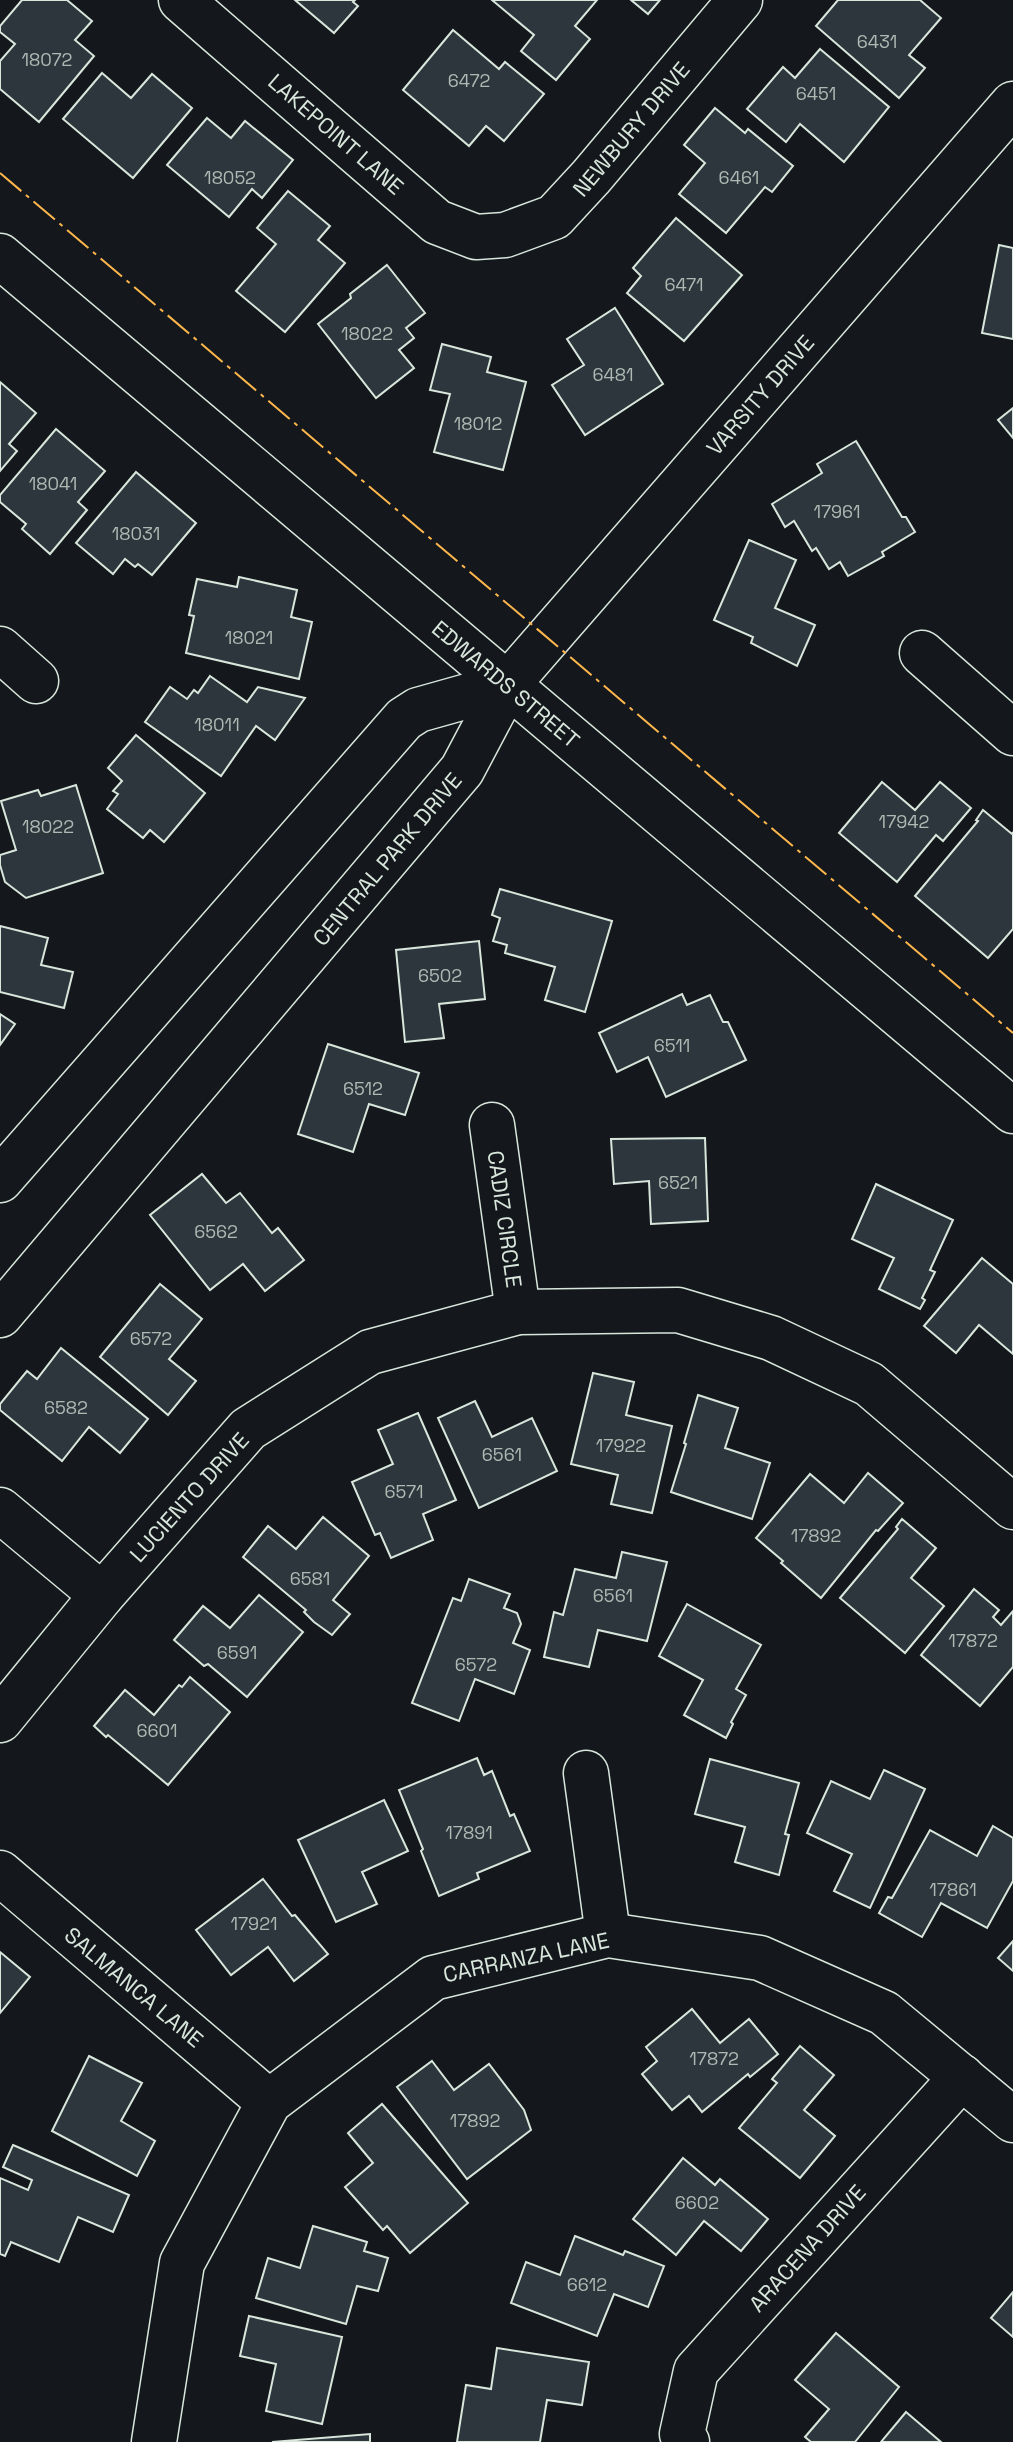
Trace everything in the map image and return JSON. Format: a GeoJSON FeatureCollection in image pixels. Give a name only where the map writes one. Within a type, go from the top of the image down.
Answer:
{"type":"FeatureCollection","features":[{"type":"Feature","properties":{"kind":"street","name":"LAKEPOINT LANE"},"geometry":{"type":"LineString","coordinates":[[181,0],[437,222],[476,237],[505,235]]}},
{"type":"Feature","properties":{"kind":"street","name":"NEWBURY DRIVE"},"geometry":{"type":"LineString","coordinates":[[505,235],[554,217],[740,0]]}},
{"type":"Feature","properties":{"kind":"street","name":"VARSITY DRIVE"},"geometry":{"type":"LineString","coordinates":[[507,685],[1013,104]]}},
{"type":"Feature","properties":{"kind":"street","name":"EDWARDS STREET"},"geometry":{"type":"LineString","coordinates":[[0,256],[1013,1111]]}},
{"type":"Feature","properties":{"kind":"street"},"geometry":{"type":"LineString","coordinates":[[0,649],[36,681]]}},
{"type":"Feature","properties":{"kind":"street"},"geometry":{"type":"LineString","coordinates":[[922,653],[1013,733]]}},
{"type":"Feature","properties":{"kind":"street"},"geometry":{"type":"LineString","coordinates":[[0,1180],[404,719],[418,710],[507,685]]}},
{"type":"Feature","properties":{"kind":"street","name":"CENTRAL PARK DRIVE"},"geometry":{"type":"LineString","coordinates":[[0,1315],[462,770],[507,685]]}},
{"type":"Feature","properties":{"kind":"street","name":"CADIZ CIRCLE"},"geometry":{"type":"LineString","coordinates":[[492,1125],[518,1312]]}},
{"type":"Feature","properties":{"kind":"street","name":"LUCIENTO DRIVE"},"geometry":{"type":"LineString","coordinates":[[0,1720],[102,1595],[248,1429],[370,1352],[518,1312],[678,1310],[771,1338],[869,1384],[1013,1507]]}},
{"type":"Feature","properties":{"kind":"street"},"geometry":{"type":"LineString","coordinates":[[0,1510],[102,1595]]}},
{"type":"Feature","properties":{"kind":"street"},"geometry":{"type":"LineString","coordinates":[[586,1773],[608,1935]]}},
{"type":"Feature","properties":{"kind":"street","name":"SALMANCA LANE"},"geometry":{"type":"LineString","coordinates":[[0,1873],[269,2102]]}},
{"type":"Feature","properties":{"kind":"street","name":"CARRANZA LANE"},"geometry":{"type":"LineString","coordinates":[[269,2102],[433,1978],[608,1935],[760,1958],[884,2013],[1013,2120]]}},
{"type":"Feature","properties":{"kind":"street","name":"ARACENA DRIVE"},"geometry":{"type":"LineString","coordinates":[[684,2438],[696,2371],[962,2077]]}},
{"type":"Feature","properties":{"kind":"street"},"geometry":{"type":"LineString","coordinates":[[154,2442],[182,2263],[269,2102]]}},
{"type":"Feature","properties":{"kind":"building"},"geometry":{"type":"Polygon","coordinates":[[[22,0],[67,0],[92,21],[75,40],[94,56],[39,122],[0,89],[0,61],[15,44],[0,32],[0,26],[22,0]]]}},
{"type":"Feature","properties":{"kind":"building"},"geometry":{"type":"Polygon","coordinates":[[[295,0],[355,0],[353,2],[358,6],[334,33],[295,0]]]}},
{"type":"Feature","properties":{"kind":"building"},"geometry":{"type":"Polygon","coordinates":[[[492,0],[597,0],[575,26],[590,39],[556,80],[521,51],[534,35],[492,0]]]}},
{"type":"Feature","properties":{"kind":"building"},"geometry":{"type":"Polygon","coordinates":[[[631,0],[660,0],[648,14],[631,0]]]}},
{"type":"Feature","properties":{"kind":"building"},"geometry":{"type":"Polygon","coordinates":[[[838,0],[920,0],[941,18],[909,55],[925,68],[899,98],[816,26],[838,0]]]}},
{"type":"Feature","properties":{"kind":"building"},"geometry":{"type":"Polygon","coordinates":[[[453,30],[499,69],[505,62],[544,94],[504,141],[486,126],[469,146],[403,90],[453,30]]]}},
{"type":"Feature","properties":{"kind":"building"},"geometry":{"type":"Polygon","coordinates":[[[820,49],[889,107],[844,162],[800,124],[786,142],[747,109],[783,67],[795,78],[820,49]]]}},
{"type":"Feature","properties":{"kind":"building"},"geometry":{"type":"Polygon","coordinates":[[[102,73],[131,98],[152,74],[192,108],[133,178],[63,119],[102,73]]]}},
{"type":"Feature","properties":{"kind":"building"},"geometry":{"type":"Polygon","coordinates":[[[715,108],[745,133],[748,129],[793,166],[772,192],[765,187],[726,233],[679,194],[705,163],[684,145],[715,108]]]}},
{"type":"Feature","properties":{"kind":"building"},"geometry":{"type":"Polygon","coordinates":[[[207,118],[231,138],[245,121],[293,160],[262,198],[252,189],[229,217],[167,165],[207,118]]]}},
{"type":"Feature","properties":{"kind":"building"},"geometry":{"type":"Polygon","coordinates":[[[288,191],[330,226],[318,240],[345,263],[285,332],[236,291],[276,244],[257,228],[288,191]]]}},
{"type":"Feature","properties":{"kind":"building"},"geometry":{"type":"Polygon","coordinates":[[[676,218],[742,275],[684,341],[627,293],[641,276],[633,268],[676,218]]]}},
{"type":"Feature","properties":{"kind":"building"},"geometry":{"type":"Polygon","coordinates":[[[999,245],[1013,248],[1013,339],[982,333],[999,245]]]}},
{"type":"Feature","properties":{"kind":"building"},"geometry":{"type":"Polygon","coordinates":[[[387,265],[425,313],[406,328],[414,338],[399,350],[414,368],[376,398],[318,324],[387,265]]]}},
{"type":"Feature","properties":{"kind":"building"},"geometry":{"type":"Polygon","coordinates":[[[615,308],[663,384],[585,435],[552,385],[584,365],[567,339],[615,308]]]}},
{"type":"Feature","properties":{"kind":"building"},"geometry":{"type":"Polygon","coordinates":[[[442,344],[491,357],[487,372],[526,382],[503,470],[434,452],[450,394],[430,390],[442,344]]]}},
{"type":"Feature","properties":{"kind":"building"},"geometry":{"type":"Polygon","coordinates":[[[0,382],[36,413],[9,444],[17,451],[0,471],[0,382]]]}},
{"type":"Feature","properties":{"kind":"building"},"geometry":{"type":"Polygon","coordinates":[[[1013,408],[1013,438],[998,420],[1013,408]]]}},
{"type":"Feature","properties":{"kind":"building"},"geometry":{"type":"Polygon","coordinates":[[[56,429],[105,471],[78,502],[87,510],[50,554],[22,529],[26,524],[0,502],[0,495],[56,429]]]}},
{"type":"Feature","properties":{"kind":"building"},"geometry":{"type":"Polygon","coordinates":[[[856,441],[902,517],[906,517],[915,532],[882,552],[884,556],[848,576],[840,562],[829,569],[816,548],[812,551],[794,521],[785,527],[772,504],[822,473],[817,464],[856,441]]]}},
{"type":"Feature","properties":{"kind":"building"},"geometry":{"type":"Polygon","coordinates":[[[136,472],[196,523],[152,575],[125,559],[113,574],[76,543],[136,472]]]}},
{"type":"Feature","properties":{"kind":"building"},"geometry":{"type":"Polygon","coordinates":[[[749,540],[796,560],[775,608],[815,625],[797,666],[751,643],[753,637],[714,620],[749,540]]]}},
{"type":"Feature","properties":{"kind":"building"},"geometry":{"type":"Polygon","coordinates":[[[239,577],[297,590],[291,617],[312,622],[299,679],[186,653],[194,616],[189,615],[197,579],[237,587],[239,577]]]}},
{"type":"Feature","properties":{"kind":"building"},"geometry":{"type":"Polygon","coordinates":[[[210,676],[247,702],[258,687],[305,698],[275,740],[256,726],[221,776],[145,722],[170,687],[187,699],[194,690],[198,693],[210,676]]]}},
{"type":"Feature","properties":{"kind":"building"},"geometry":{"type":"Polygon","coordinates":[[[136,735],[205,793],[164,842],[150,830],[143,838],[107,809],[118,794],[113,791],[122,781],[108,768],[136,735]]]}},
{"type":"Feature","properties":{"kind":"building"},"geometry":{"type":"Polygon","coordinates":[[[882,782],[915,810],[940,782],[971,808],[943,841],[936,835],[897,882],[839,833],[882,782]]]}},
{"type":"Feature","properties":{"kind":"building"},"geometry":{"type":"Polygon","coordinates":[[[76,785],[103,873],[26,898],[5,882],[0,865],[0,855],[16,850],[1,801],[38,790],[41,796],[76,785]]]}},
{"type":"Feature","properties":{"kind":"building"},"geometry":{"type":"Polygon","coordinates":[[[983,810],[1013,832],[1013,929],[988,958],[915,896],[978,821],[983,810]]]}},
{"type":"Feature","properties":{"kind":"building"},"geometry":{"type":"Polygon","coordinates":[[[500,889],[612,921],[585,1012],[545,1000],[555,967],[505,953],[507,945],[493,941],[500,918],[492,915],[500,889]]]}},
{"type":"Feature","properties":{"kind":"building"},"geometry":{"type":"Polygon","coordinates":[[[0,926],[48,938],[41,965],[73,972],[64,1008],[0,992],[0,926]]]}},
{"type":"Feature","properties":{"kind":"building"},"geometry":{"type":"Polygon","coordinates":[[[479,941],[485,999],[439,1004],[444,1038],[405,1042],[396,950],[479,941]]]}},
{"type":"Feature","properties":{"kind":"building"},"geometry":{"type":"Polygon","coordinates":[[[682,994],[687,1005],[710,995],[723,1022],[728,1022],[746,1060],[666,1097],[648,1057],[617,1072],[599,1033],[682,994]]]}},
{"type":"Feature","properties":{"kind":"building"},"geometry":{"type":"Polygon","coordinates":[[[0,1014],[15,1024],[0,1045],[0,1014]]]}},
{"type":"Feature","properties":{"kind":"building"},"geometry":{"type":"Polygon","coordinates":[[[328,1044],[419,1073],[405,1115],[369,1104],[353,1152],[298,1134],[328,1044]]]}},
{"type":"Feature","properties":{"kind":"building"},"geometry":{"type":"Polygon","coordinates":[[[705,1138],[708,1221],[651,1224],[649,1181],[614,1184],[611,1139],[705,1138]]]}},
{"type":"Feature","properties":{"kind":"building"},"geometry":{"type":"Polygon","coordinates":[[[202,1174],[226,1203],[240,1193],[272,1233],[278,1228],[304,1260],[265,1291],[243,1264],[210,1290],[150,1215],[202,1174]]]}},
{"type":"Feature","properties":{"kind":"building"},"geometry":{"type":"Polygon","coordinates":[[[876,1184],[953,1220],[930,1270],[935,1272],[920,1309],[879,1289],[894,1258],[852,1239],[876,1184]]]}},
{"type":"Feature","properties":{"kind":"building"},"geometry":{"type":"Polygon","coordinates":[[[982,1258],[1013,1284],[1013,1354],[979,1325],[956,1353],[924,1326],[982,1258]]]}},
{"type":"Feature","properties":{"kind":"building"},"geometry":{"type":"Polygon","coordinates":[[[160,1284],[202,1319],[169,1359],[196,1381],[168,1415],[100,1357],[160,1284]]]}},
{"type":"Feature","properties":{"kind":"building"},"geometry":{"type":"Polygon","coordinates":[[[61,1348],[148,1419],[120,1453],[89,1427],[62,1461],[0,1410],[0,1404],[27,1371],[37,1379],[61,1348]]]}},
{"type":"Feature","properties":{"kind":"building"},"geometry":{"type":"Polygon","coordinates":[[[593,1373],[634,1382],[626,1415],[672,1426],[652,1513],[611,1504],[618,1475],[571,1464],[593,1373]]]}},
{"type":"Feature","properties":{"kind":"building"},"geometry":{"type":"Polygon","coordinates":[[[698,1395],[738,1408],[725,1448],[770,1463],[752,1519],[671,1492],[698,1395]]]}},
{"type":"Feature","properties":{"kind":"building"},"geometry":{"type":"Polygon","coordinates":[[[475,1401],[492,1437],[532,1418],[557,1471],[479,1508],[438,1418],[475,1401]]]}},
{"type":"Feature","properties":{"kind":"building"},"geometry":{"type":"Polygon","coordinates":[[[418,1413],[456,1500],[423,1514],[433,1540],[391,1558],[380,1533],[375,1535],[352,1482],[393,1464],[378,1430],[418,1413]]]}},
{"type":"Feature","properties":{"kind":"building"},"geometry":{"type":"Polygon","coordinates":[[[868,1473],[903,1503],[876,1530],[821,1598],[756,1538],[810,1474],[844,1503],[868,1473]]]}},
{"type":"Feature","properties":{"kind":"building"},"geometry":{"type":"Polygon","coordinates":[[[323,1517],[369,1556],[333,1600],[350,1614],[332,1635],[243,1557],[268,1526],[296,1549],[323,1517]]]}},
{"type":"Feature","properties":{"kind":"building"},"geometry":{"type":"Polygon","coordinates":[[[902,1519],[936,1548],[911,1578],[944,1606],[905,1653],[840,1598],[898,1529],[896,1527],[902,1519]]]}},
{"type":"Feature","properties":{"kind":"building"},"geometry":{"type":"Polygon","coordinates":[[[622,1552],[667,1562],[647,1641],[598,1630],[589,1667],[544,1657],[554,1612],[563,1615],[575,1569],[616,1578],[622,1552]]]}},
{"type":"Feature","properties":{"kind":"building"},"geometry":{"type":"Polygon","coordinates":[[[469,1579],[510,1594],[504,1608],[517,1613],[521,1624],[513,1643],[530,1650],[514,1694],[475,1679],[459,1721],[412,1703],[453,1598],[461,1601],[469,1579]]]}},
{"type":"Feature","properties":{"kind":"building"},"geometry":{"type":"Polygon","coordinates":[[[974,1589],[999,1610],[993,1617],[1001,1625],[1013,1611],[1013,1667],[980,1706],[921,1655],[974,1589]]]}},
{"type":"Feature","properties":{"kind":"building"},"geometry":{"type":"Polygon","coordinates":[[[259,1595],[303,1632],[247,1697],[174,1640],[203,1606],[230,1628],[259,1595]]]}},
{"type":"Feature","properties":{"kind":"building"},"geometry":{"type":"Polygon","coordinates":[[[687,1604],[761,1645],[736,1689],[746,1695],[726,1738],[684,1715],[703,1680],[659,1656],[687,1604]]]}},
{"type":"Feature","properties":{"kind":"building"},"geometry":{"type":"Polygon","coordinates":[[[190,1677],[230,1712],[168,1785],[94,1726],[125,1690],[154,1715],[179,1685],[182,1687],[190,1677]]]}},
{"type":"Feature","properties":{"kind":"building"},"geometry":{"type":"Polygon","coordinates":[[[477,1758],[484,1775],[492,1771],[510,1816],[514,1814],[530,1851],[477,1873],[479,1879],[439,1896],[399,1790],[477,1758]]]}},
{"type":"Feature","properties":{"kind":"building"},"geometry":{"type":"Polygon","coordinates":[[[710,1759],[799,1783],[785,1834],[789,1835],[779,1875],[735,1862],[745,1827],[695,1814],[710,1759]]]}},
{"type":"Feature","properties":{"kind":"building"},"geometry":{"type":"Polygon","coordinates":[[[884,1770],[925,1789],[870,1908],[834,1891],[852,1854],[807,1833],[831,1781],[870,1799],[884,1770]]]}},
{"type":"Feature","properties":{"kind":"building"},"geometry":{"type":"Polygon","coordinates":[[[384,1800],[408,1851],[362,1872],[377,1904],[336,1922],[298,1840],[384,1800]]]}},
{"type":"Feature","properties":{"kind":"building"},"geometry":{"type":"Polygon","coordinates":[[[993,1826],[1013,1838],[1013,1881],[987,1928],[941,1903],[922,1937],[879,1913],[888,1897],[892,1898],[930,1830],[977,1856],[993,1826]]]}},
{"type":"Feature","properties":{"kind":"building"},"geometry":{"type":"Polygon","coordinates":[[[263,1879],[328,1954],[294,1981],[268,1947],[231,1975],[196,1930],[263,1879]]]}},
{"type":"Feature","properties":{"kind":"building"},"geometry":{"type":"Polygon","coordinates":[[[1013,1941],[1013,1971],[998,1958],[1013,1941]]]}},
{"type":"Feature","properties":{"kind":"building"},"geometry":{"type":"Polygon","coordinates":[[[0,1952],[30,1977],[0,2013],[0,1952]]]}},
{"type":"Feature","properties":{"kind":"building"},"geometry":{"type":"Polygon","coordinates":[[[692,2009],[720,2043],[749,2019],[778,2054],[702,2112],[689,2096],[672,2110],[642,2074],[657,2061],[646,2047],[692,2009]]]}},
{"type":"Feature","properties":{"kind":"building"},"geometry":{"type":"Polygon","coordinates":[[[800,2046],[834,2075],[804,2110],[835,2136],[800,2178],[739,2128],[777,2083],[772,2079],[800,2046]]]}},
{"type":"Feature","properties":{"kind":"building"},"geometry":{"type":"Polygon","coordinates":[[[89,2056],[142,2083],[121,2121],[155,2141],[137,2176],[52,2131],[89,2056]]]}},
{"type":"Feature","properties":{"kind":"building"},"geometry":{"type":"Polygon","coordinates":[[[432,2061],[454,2090],[489,2064],[524,2110],[531,2130],[467,2179],[397,2087],[432,2061]]]}},
{"type":"Feature","properties":{"kind":"building"},"geometry":{"type":"Polygon","coordinates":[[[382,2104],[468,2203],[410,2253],[387,2226],[383,2230],[345,2187],[373,2163],[348,2133],[382,2104]]]}},
{"type":"Feature","properties":{"kind":"building"},"geometry":{"type":"Polygon","coordinates":[[[13,2145],[129,2195],[113,2232],[78,2217],[59,2262],[11,2242],[5,2256],[0,2254],[0,2178],[28,2190],[32,2180],[3,2167],[13,2145]]]}},
{"type":"Feature","properties":{"kind":"building"},"geometry":{"type":"Polygon","coordinates":[[[683,2158],[715,2185],[720,2179],[768,2219],[741,2251],[704,2221],[676,2255],[633,2219],[683,2158]]]}},
{"type":"Feature","properties":{"kind":"building"},"geometry":{"type":"Polygon","coordinates":[[[313,2226],[367,2242],[364,2251],[388,2258],[378,2291],[357,2286],[346,2324],[256,2298],[268,2258],[300,2268],[313,2226]]]}},
{"type":"Feature","properties":{"kind":"building"},"geometry":{"type":"Polygon","coordinates":[[[575,2236],[623,2255],[625,2251],[664,2266],[648,2307],[614,2294],[597,2336],[511,2303],[526,2262],[560,2275],[575,2236]]]}},
{"type":"Feature","properties":{"kind":"building"},"geometry":{"type":"Polygon","coordinates":[[[1013,2292],[1013,2337],[991,2318],[1013,2292]]]}},
{"type":"Feature","properties":{"kind":"building"},"geometry":{"type":"Polygon","coordinates":[[[249,2316],[342,2337],[322,2424],[266,2411],[276,2364],[240,2356],[249,2316]]]}},
{"type":"Feature","properties":{"kind":"building"},"geometry":{"type":"Polygon","coordinates":[[[836,2333],[899,2387],[855,2442],[811,2442],[805,2437],[829,2409],[795,2380],[836,2333]]]}},
{"type":"Feature","properties":{"kind":"building"},"geometry":{"type":"Polygon","coordinates":[[[497,2348],[589,2362],[582,2405],[547,2400],[540,2442],[457,2442],[466,2385],[491,2389],[497,2348]]]}},
{"type":"Feature","properties":{"kind":"building"},"geometry":{"type":"Polygon","coordinates":[[[906,2412],[941,2442],[881,2442],[906,2412]]]}},
{"type":"Feature","properties":{"kind":"building"},"geometry":{"type":"Polygon","coordinates":[[[370,2434],[370,2442],[272,2442],[370,2434]]]}},
{"type":"Feature","properties":{"kind":"power"},"geometry":{"type":"LineString","coordinates":[[0,173],[1013,1033]]}}]}
